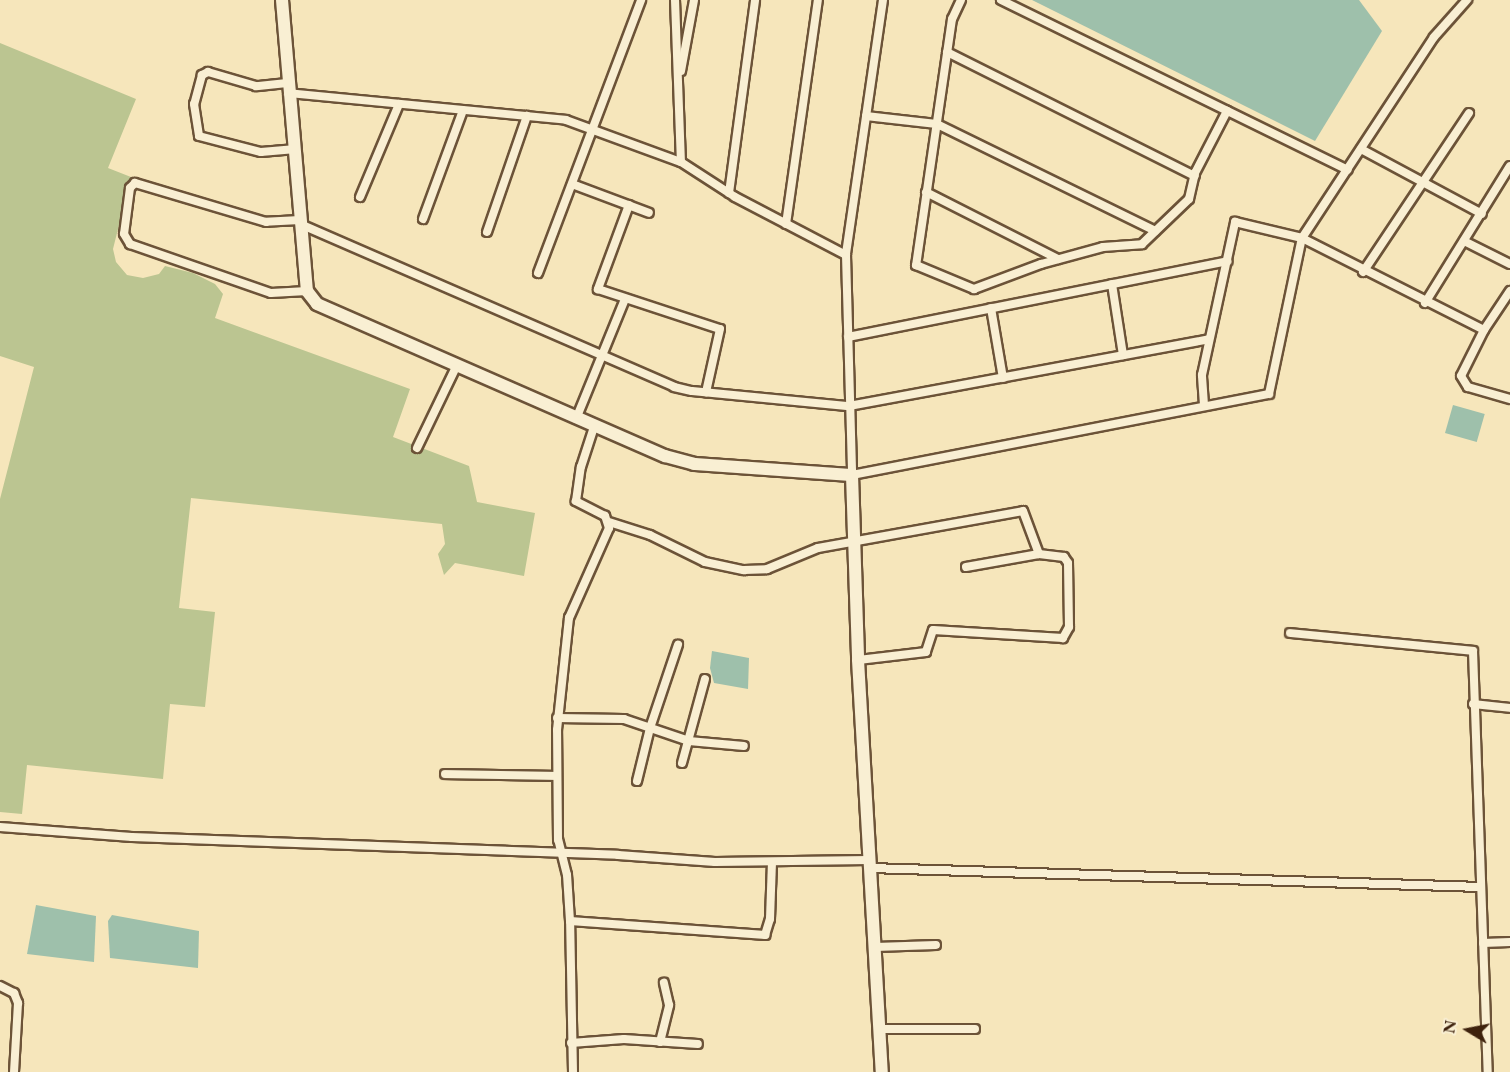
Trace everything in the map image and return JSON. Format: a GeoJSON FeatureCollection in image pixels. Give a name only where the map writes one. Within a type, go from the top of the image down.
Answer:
{"type":"FeatureCollection","features":[{"type":"Feature","properties":{"kind":"street"},"geometry":{"type":"LineString","coordinates":[[282,0],[307,291],[327,310],[594,427],[694,464],[852,475],[1269,394],[1302,238],[1434,37],[1467,0]]}},
{"type":"Feature","properties":{"kind":"street"},"geometry":{"type":"LineString","coordinates":[[538,273],[641,0]]}},
{"type":"Feature","properties":{"kind":"street"},"geometry":{"type":"LineString","coordinates":[[675,0],[681,162]]}},
{"type":"Feature","properties":{"kind":"street"},"geometry":{"type":"LineString","coordinates":[[678,83],[694,0]]}},
{"type":"Feature","properties":{"kind":"street"},"geometry":{"type":"LineString","coordinates":[[729,193],[755,0]]}},
{"type":"Feature","properties":{"kind":"street"},"geometry":{"type":"LineString","coordinates":[[786,224],[818,0]]}},
{"type":"Feature","properties":{"kind":"street"},"geometry":{"type":"LineString","coordinates":[[882,1072],[858,660],[846,255],[883,0]]}},
{"type":"Feature","properties":{"kind":"street"},"geometry":{"type":"LineString","coordinates":[[961,0],[952,19],[916,265],[974,289],[1058,259],[1103,247],[1142,244],[1189,199],[1195,176],[1227,111]]}},
{"type":"Feature","properties":{"kind":"street"},"geometry":{"type":"LineString","coordinates":[[1001,0],[1348,170]]}},
{"type":"Feature","properties":{"kind":"street"},"geometry":{"type":"LineString","coordinates":[[947,52],[1195,176]]}},
{"type":"Feature","properties":{"kind":"street"},"geometry":{"type":"LineString","coordinates":[[293,149],[261,152],[196,132],[194,104],[205,73],[256,86],[288,88],[399,104],[566,120],[681,162],[729,193],[846,255]]}},
{"type":"Feature","properties":{"kind":"street"},"geometry":{"type":"LineString","coordinates":[[360,197],[399,104]]}},
{"type":"Feature","properties":{"kind":"street"},"geometry":{"type":"LineString","coordinates":[[423,219],[464,110]]}},
{"type":"Feature","properties":{"kind":"street"},"geometry":{"type":"LineString","coordinates":[[1363,272],[1469,113]]}},
{"type":"Feature","properties":{"kind":"street"},"geometry":{"type":"LineString","coordinates":[[487,232],[527,116]]}},
{"type":"Feature","properties":{"kind":"street"},"geometry":{"type":"LineString","coordinates":[[866,116],[937,124],[1155,231]]}},
{"type":"Feature","properties":{"kind":"street"},"geometry":{"type":"LineString","coordinates":[[1361,149],[1422,184],[1482,214]]}},
{"type":"Feature","properties":{"kind":"street"},"geometry":{"type":"LineString","coordinates":[[1425,303],[1510,166]]}},
{"type":"Feature","properties":{"kind":"street"},"geometry":{"type":"LineString","coordinates":[[307,291],[271,293],[130,244],[124,234],[130,188],[135,183],[266,222],[300,222],[674,387],[706,392],[849,406],[1209,339]]}},
{"type":"Feature","properties":{"kind":"street"},"geometry":{"type":"LineString","coordinates":[[572,184],[649,213]]}},
{"type":"Feature","properties":{"kind":"street"},"geometry":{"type":"LineString","coordinates":[[927,192],[1058,259]]}},
{"type":"Feature","properties":{"kind":"street"},"geometry":{"type":"LineString","coordinates":[[625,299],[598,289],[629,205]]}},
{"type":"Feature","properties":{"kind":"street"},"geometry":{"type":"LineString","coordinates":[[1204,405],[1202,375],[1235,222],[1302,238],[1363,272],[1484,330]]}},
{"type":"Feature","properties":{"kind":"street"},"geometry":{"type":"LineString","coordinates":[[1464,241],[1510,264]]}},
{"type":"Feature","properties":{"kind":"street"},"geometry":{"type":"LineString","coordinates":[[848,338],[1227,261]]}},
{"type":"Feature","properties":{"kind":"street"},"geometry":{"type":"LineString","coordinates":[[1112,284],[1123,355]]}},
{"type":"Feature","properties":{"kind":"street"},"geometry":{"type":"LineString","coordinates":[[1510,291],[1484,330],[1461,376],[1463,382],[1510,399]]}},
{"type":"Feature","properties":{"kind":"street"},"geometry":{"type":"LineString","coordinates":[[576,419],[626,296],[720,329],[706,392]]}},
{"type":"Feature","properties":{"kind":"street"},"geometry":{"type":"LineString","coordinates":[[991,309],[1003,378]]}},
{"type":"Feature","properties":{"kind":"street"},"geometry":{"type":"LineString","coordinates":[[417,448],[456,367]]}},
{"type":"Feature","properties":{"kind":"street"},"geometry":{"type":"LineString","coordinates":[[594,427],[580,467],[576,501],[609,522],[650,536],[705,562],[744,570],[767,569],[819,548],[1023,512],[1039,554]]}},
{"type":"Feature","properties":{"kind":"street"},"geometry":{"type":"LineString","coordinates":[[573,1072],[570,921],[561,855],[556,776],[557,718],[569,618],[601,552],[609,522]]}},
{"type":"Feature","properties":{"kind":"street"},"geometry":{"type":"LineString","coordinates":[[858,660],[926,652],[933,630],[1063,638],[1069,627],[1068,562],[1064,557],[1039,554],[966,567]]}},
{"type":"Feature","properties":{"kind":"street"},"geometry":{"type":"LineString","coordinates":[[1290,633],[1473,651],[1473,704],[1488,1072]]}},
{"type":"Feature","properties":{"kind":"street"},"geometry":{"type":"LineString","coordinates":[[637,781],[650,728],[678,645]]}},
{"type":"Feature","properties":{"kind":"street"},"geometry":{"type":"LineString","coordinates":[[682,763],[705,679]]}},
{"type":"Feature","properties":{"kind":"street"},"geometry":{"type":"LineString","coordinates":[[1473,704],[1510,708]]}},
{"type":"Feature","properties":{"kind":"street"},"geometry":{"type":"LineString","coordinates":[[557,718],[624,719],[689,741],[744,746]]}},
{"type":"Feature","properties":{"kind":"street"},"geometry":{"type":"LineString","coordinates":[[445,774],[556,776]]}},
{"type":"Feature","properties":{"kind":"street"},"geometry":{"type":"LineString","coordinates":[[0,827],[132,837],[561,855],[1480,887]]}},
{"type":"Feature","properties":{"kind":"street"},"geometry":{"type":"LineString","coordinates":[[570,921],[765,935],[770,919],[772,862]]}},
{"type":"Feature","properties":{"kind":"street"},"geometry":{"type":"LineString","coordinates":[[1483,943],[1510,942]]}},
{"type":"Feature","properties":{"kind":"street"},"geometry":{"type":"LineString","coordinates":[[875,947],[936,945]]}},
{"type":"Feature","properties":{"kind":"street"},"geometry":{"type":"LineString","coordinates":[[660,1042],[669,1005],[664,983]]}},
{"type":"Feature","properties":{"kind":"street"},"geometry":{"type":"LineString","coordinates":[[0,986],[14,993],[18,1003],[14,1072]]}},
{"type":"Feature","properties":{"kind":"street"},"geometry":{"type":"LineString","coordinates":[[880,1029],[975,1029]]}},
{"type":"Feature","properties":{"kind":"street"},"geometry":{"type":"LineString","coordinates":[[572,1043],[624,1039],[698,1044]]}},
{"type":"Feature","properties":{"kind":"shaded area"},"geometry":{"type":"Polygon","coordinates":[[[1032,0],[1359,0],[1382,31],[1315,141],[1032,0]]]}},
{"type":"Feature","properties":{"kind":"shaded area"},"geometry":{"type":"Polygon","coordinates":[[[0,43],[136,99],[108,168],[131,177],[113,249],[116,262],[127,275],[143,278],[159,274],[165,266],[193,273],[215,284],[223,294],[215,318],[410,389],[393,437],[469,466],[477,502],[535,513],[524,576],[455,563],[444,575],[438,554],[445,544],[442,524],[191,498],[179,608],[215,612],[205,707],[170,704],[163,779],[27,765],[22,814],[0,812],[0,499],[34,367],[0,356],[0,43]]]}},
{"type":"Feature","properties":{"kind":"shaded area"},"geometry":{"type":"Polygon","coordinates":[[[1453,405],[1485,414],[1477,442],[1445,433],[1453,405]]]}},
{"type":"Feature","properties":{"kind":"shaded area"},"geometry":{"type":"Polygon","coordinates":[[[712,651],[749,658],[748,689],[714,683],[710,668],[712,651]]]}},
{"type":"Feature","properties":{"kind":"shaded area"},"geometry":{"type":"Polygon","coordinates":[[[36,905],[96,916],[94,962],[27,954],[36,905]]]}},
{"type":"Feature","properties":{"kind":"shaded area"},"geometry":{"type":"Polygon","coordinates":[[[112,915],[199,931],[198,968],[110,958],[108,921],[112,915]]]}}]}
